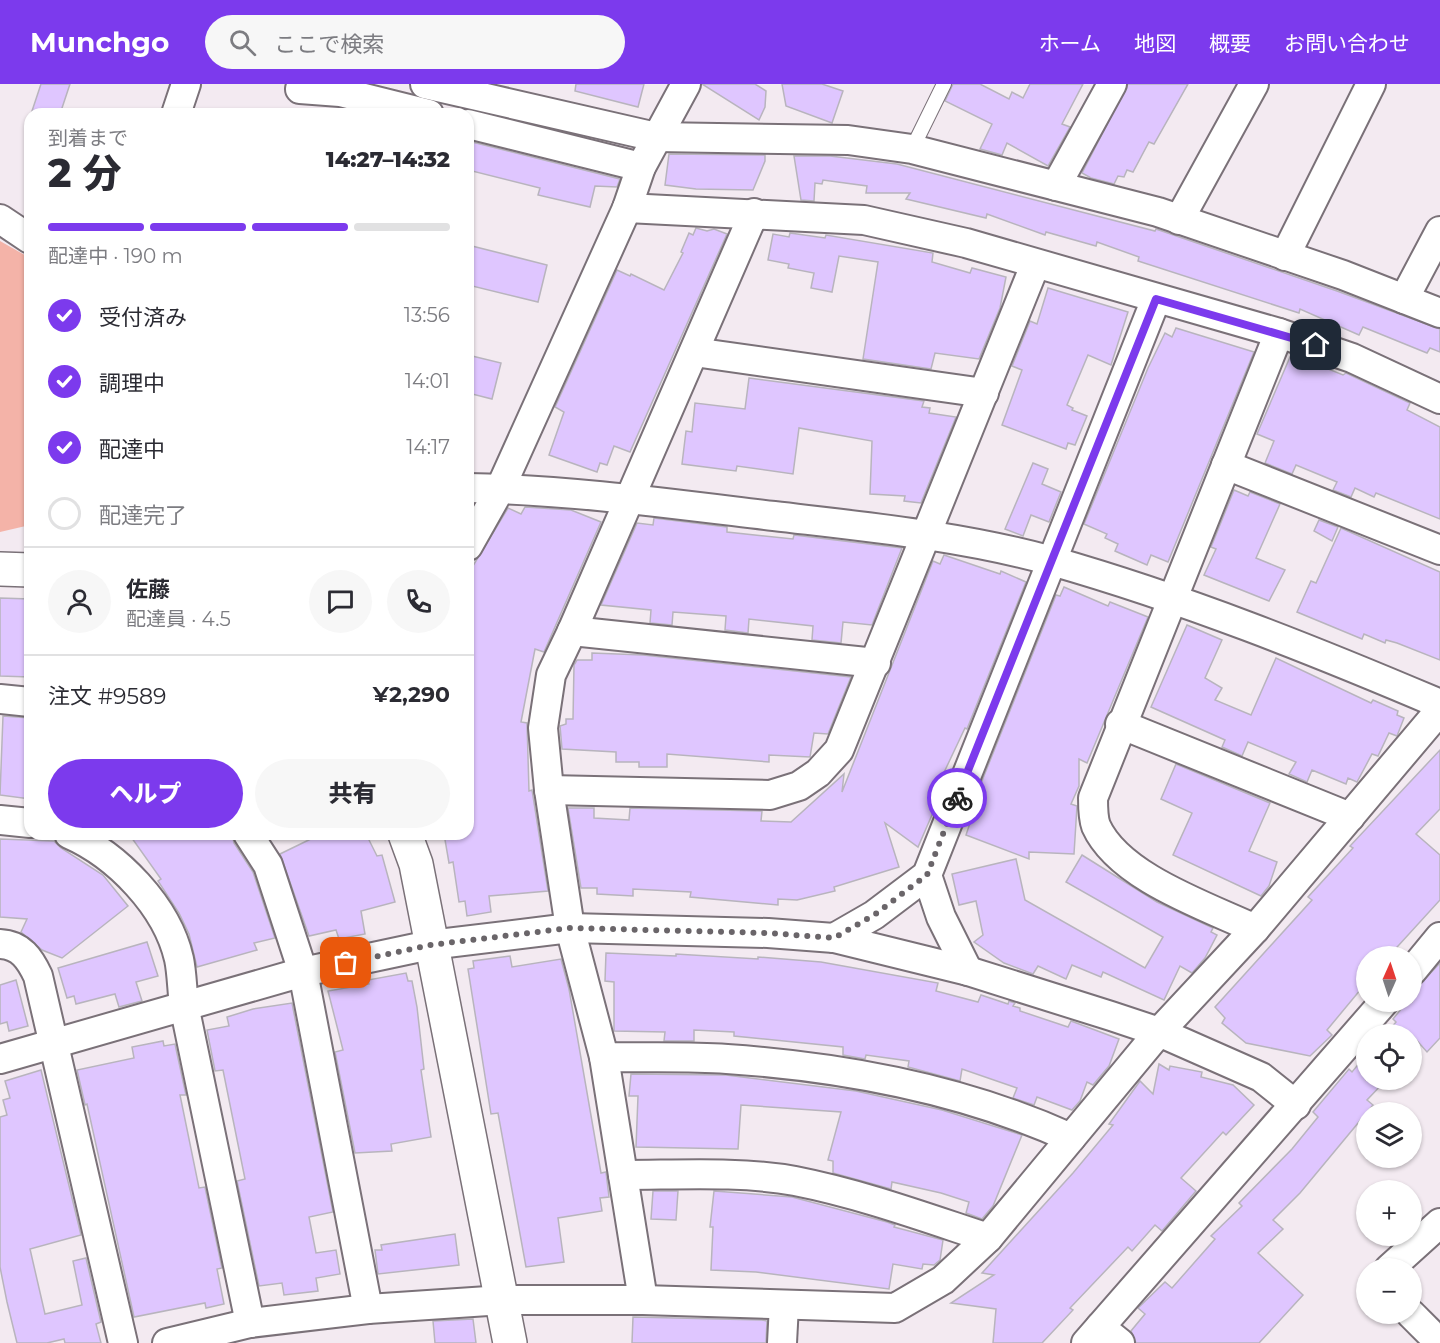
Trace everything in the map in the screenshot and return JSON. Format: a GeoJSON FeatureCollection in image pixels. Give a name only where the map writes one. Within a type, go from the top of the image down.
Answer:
{"type":"FeatureCollection","features":[{"type":"Feature","properties":{"kind":"street"},"geometry":{"type":"LineString","coordinates":[[178,108],[186,84]]}},
{"type":"Feature","properties":{"kind":"street"},"geometry":{"type":"LineString","coordinates":[[424,84],[656,137],[848,140],[912,149],[1179,220],[1440,313]]}},
{"type":"Feature","properties":{"kind":"street"},"geometry":{"type":"LineString","coordinates":[[474,535],[500,489],[627,208],[641,167],[686,84]]}},
{"type":"Feature","properties":{"kind":"street"},"geometry":{"type":"LineString","coordinates":[[1056,186],[1112,84]]}},
{"type":"Feature","properties":{"kind":"street"},"geometry":{"type":"LineString","coordinates":[[1179,220],[1254,84]]}},
{"type":"Feature","properties":{"kind":"street"},"geometry":{"type":"LineString","coordinates":[[1285,256],[1371,84]]}},
{"type":"Feature","properties":{"kind":"street"},"geometry":{"type":"LineString","coordinates":[[303,96],[340,92],[405,108]]}},
{"type":"Feature","properties":{"kind":"street"},"geometry":{"type":"LineString","coordinates":[[474,125],[641,167]]}},
{"type":"Feature","properties":{"kind":"street"},"geometry":{"type":"LineString","coordinates":[[627,208],[864,220],[966,243],[1035,265],[1279,333],[1352,358],[1440,399]]}},
{"type":"Feature","properties":{"kind":"street"},"geometry":{"type":"LineString","coordinates":[[643,1300],[604,1057],[570,928],[549,790],[543,728],[551,675],[573,631],[754,213]]}},
{"type":"Feature","properties":{"kind":"street"},"geometry":{"type":"LineString","coordinates":[[0,219],[24,235]]}},
{"type":"Feature","properties":{"kind":"street"},"geometry":{"type":"LineString","coordinates":[[1404,300],[1440,231]]}},
{"type":"Feature","properties":{"kind":"street"},"geometry":{"type":"LineString","coordinates":[[549,790],[770,795],[799,786],[818,773],[839,750],[1035,265]]}},
{"type":"Feature","properties":{"kind":"street"},"geometry":{"type":"LineString","coordinates":[[834,938],[874,915],[927,875],[1156,299]]}},
{"type":"Feature","properties":{"kind":"street"},"geometry":{"type":"LineString","coordinates":[[1255,929],[1149,879],[1126,864],[1108,847],[1095,824],[1093,798],[1120,724],[1279,333]]}},
{"type":"Feature","properties":{"kind":"street"},"geometry":{"type":"LineString","coordinates":[[694,352],[984,393]]}},
{"type":"Feature","properties":{"kind":"street"},"geometry":{"type":"LineString","coordinates":[[1226,465],[1440,550]]}},
{"type":"Feature","properties":{"kind":"street"},"geometry":{"type":"LineString","coordinates":[[474,488],[630,498],[927,534],[1051,561],[1172,599],[1308,648],[1440,704]]}},
{"type":"Feature","properties":{"kind":"street"},"geometry":{"type":"LineString","coordinates":[[0,569],[24,570]]}},
{"type":"Feature","properties":{"kind":"street"},"geometry":{"type":"LineString","coordinates":[[573,631],[876,663]]}},
{"type":"Feature","properties":{"kind":"street"},"geometry":{"type":"LineString","coordinates":[[0,699],[24,701]]}},
{"type":"Feature","properties":{"kind":"street"},"geometry":{"type":"LineString","coordinates":[[167,1343],[250,1323],[368,1309],[503,1300],[643,1300],[895,1308],[943,1280],[988,1238],[1159,1032],[1255,929],[1440,710]]}},
{"type":"Feature","properties":{"kind":"street"},"geometry":{"type":"LineString","coordinates":[[1120,724],[1350,817]]}},
{"type":"Feature","properties":{"kind":"street"},"geometry":{"type":"LineString","coordinates":[[0,820],[24,822]]}},
{"type":"Feature","properties":{"kind":"street"},"geometry":{"type":"LineString","coordinates":[[83,840],[92,844],[125,872],[157,908],[179,957],[184,1005],[250,1323]]}},
{"type":"Feature","properties":{"kind":"street"},"geometry":{"type":"LineString","coordinates":[[252,840],[268,866],[303,972],[368,1309]]}},
{"type":"Feature","properties":{"kind":"street"},"geometry":{"type":"LineString","coordinates":[[407,840],[416,864],[430,945],[510,1343]]}},
{"type":"Feature","properties":{"kind":"street"},"geometry":{"type":"LineString","coordinates":[[927,875],[941,917],[968,971]]}},
{"type":"Feature","properties":{"kind":"street"},"geometry":{"type":"LineString","coordinates":[[0,1059],[303,972],[430,945],[570,928],[768,933],[834,938],[968,971],[1159,1032],[1261,1077],[1296,1105]]}},
{"type":"Feature","properties":{"kind":"street"},"geometry":{"type":"LineString","coordinates":[[1422,959],[1440,937]]}},
{"type":"Feature","properties":{"kind":"street"},"geometry":{"type":"LineString","coordinates":[[0,944],[8,944],[29,956],[38,976],[123,1343]]}},
{"type":"Feature","properties":{"kind":"street"},"geometry":{"type":"LineString","coordinates":[[1102,1338],[1375,1012]]}},
{"type":"Feature","properties":{"kind":"street"},"geometry":{"type":"LineString","coordinates":[[604,1057],[727,1059],[895,1081],[974,1100],[1023,1116],[1071,1138]]}},
{"type":"Feature","properties":{"kind":"street"},"geometry":{"type":"LineString","coordinates":[[623,1174],[734,1176],[794,1181],[862,1197],[988,1238]]}},
{"type":"Feature","properties":{"kind":"street"},"geometry":{"type":"LineString","coordinates":[[1401,1258],[1440,1222]]}},
{"type":"Feature","properties":{"kind":"street"},"geometry":{"type":"LineString","coordinates":[[782,1343],[784,1305]]}},
{"type":"Feature","properties":{"kind":"street"},"geometry":{"type":"LineString","coordinates":[[1420,1324],[1440,1343]]}},
{"type":"Feature","properties":{"kind":"lane"},"geometry":{"type":"LineString","coordinates":[[912,149],[944,84]]}},
{"type":"Feature","properties":{"kind":"shaded area"},"geometry":{"type":"Polygon","coordinates":[[[0,241],[24,255],[24,526],[0,532],[0,241]]]}},
{"type":"Feature","properties":{"kind":"building"},"geometry":{"type":"Polygon","coordinates":[[[41,84],[70,84],[62,108],[33,108],[41,84]]]}},
{"type":"Feature","properties":{"kind":"building"},"geometry":{"type":"Polygon","coordinates":[[[576,84],[644,84],[638,107],[575,91],[576,84]]]}},
{"type":"Feature","properties":{"kind":"building"},"geometry":{"type":"Polygon","coordinates":[[[702,84],[755,84],[766,91],[765,107],[759,120],[702,84]]]}},
{"type":"Feature","properties":{"kind":"building"},"geometry":{"type":"Polygon","coordinates":[[[782,84],[822,84],[843,91],[832,123],[786,106],[782,84]]]}},
{"type":"Feature","properties":{"kind":"building"},"geometry":{"type":"Polygon","coordinates":[[[953,84],[980,84],[1009,99],[1012,92],[1023,98],[1030,84],[1083,84],[1062,124],[1070,127],[1048,166],[1007,143],[1002,155],[980,149],[992,124],[945,101],[953,84]]]}},
{"type":"Feature","properties":{"kind":"building"},"geometry":{"type":"Polygon","coordinates":[[[1128,84],[1188,84],[1154,144],[1149,142],[1133,172],[1127,170],[1124,177],[1118,176],[1114,184],[1091,178],[1082,173],[1128,84]]]}},
{"type":"Feature","properties":{"kind":"building"},"geometry":{"type":"Polygon","coordinates":[[[474,142],[620,179],[617,187],[595,186],[590,207],[538,195],[540,188],[474,172],[474,142]]]}},
{"type":"Feature","properties":{"kind":"building"},"geometry":{"type":"Polygon","coordinates":[[[669,154],[765,155],[765,161],[753,190],[696,189],[665,185],[669,154]]]}},
{"type":"Feature","properties":{"kind":"building"},"geometry":{"type":"Polygon","coordinates":[[[794,156],[830,156],[897,164],[1155,231],[1156,229],[1440,329],[1440,352],[1430,348],[1427,353],[1363,327],[1359,335],[1300,309],[1299,313],[1138,261],[1139,257],[1097,242],[1096,246],[1046,232],[1045,235],[987,214],[986,218],[906,199],[910,193],[866,193],[867,186],[823,180],[822,184],[815,183],[814,201],[801,200],[794,156]]]}},
{"type":"Feature","properties":{"kind":"building"},"geometry":{"type":"Polygon","coordinates":[[[696,228],[707,231],[714,229],[727,234],[630,452],[614,446],[607,465],[600,463],[597,472],[549,455],[564,412],[555,407],[617,270],[630,276],[631,274],[664,290],[683,253],[681,252],[689,233],[693,235],[696,228]]]}},
{"type":"Feature","properties":{"kind":"building"},"geometry":{"type":"Polygon","coordinates":[[[790,233],[825,238],[826,235],[933,253],[932,262],[970,273],[972,268],[1006,277],[1000,308],[979,359],[935,353],[931,369],[863,359],[878,262],[839,256],[832,292],[811,288],[814,273],[788,268],[789,264],[768,260],[773,234],[789,237],[790,233]]]}},
{"type":"Feature","properties":{"kind":"building"},"geometry":{"type":"Polygon","coordinates":[[[474,247],[547,265],[538,302],[474,286],[474,247]]]}},
{"type":"Feature","properties":{"kind":"building"},"geometry":{"type":"Polygon","coordinates":[[[1048,288],[1128,312],[1111,365],[1088,355],[1067,405],[1073,408],[1072,410],[1087,416],[1075,445],[1068,443],[1066,449],[1002,425],[1022,370],[1012,366],[1030,321],[1037,324],[1048,288]]]}},
{"type":"Feature","properties":{"kind":"building"},"geometry":{"type":"Polygon","coordinates":[[[1176,328],[1254,352],[1168,562],[1151,555],[1147,565],[1115,551],[1118,544],[1105,538],[1107,534],[1084,524],[1148,368],[1165,333],[1172,337],[1176,328]]]}},
{"type":"Feature","properties":{"kind":"building"},"geometry":{"type":"Polygon","coordinates":[[[474,356],[501,363],[492,399],[474,394],[474,356]]]}},
{"type":"Feature","properties":{"kind":"building"},"geometry":{"type":"Polygon","coordinates":[[[1290,357],[1305,363],[1306,360],[1343,375],[1346,373],[1410,403],[1407,410],[1440,427],[1440,519],[1376,493],[1374,497],[1355,488],[1351,497],[1333,490],[1337,482],[1296,465],[1292,474],[1265,463],[1274,441],[1257,434],[1290,357]]]}},
{"type":"Feature","properties":{"kind":"building"},"geometry":{"type":"Polygon","coordinates":[[[749,378],[924,401],[922,407],[930,408],[929,413],[956,417],[921,503],[904,501],[905,496],[870,494],[872,441],[799,428],[793,474],[737,466],[736,471],[682,464],[686,431],[692,432],[695,403],[745,409],[749,378]]]}},
{"type":"Feature","properties":{"kind":"building"},"geometry":{"type":"Polygon","coordinates":[[[1033,463],[1048,469],[1042,484],[1061,492],[1049,522],[1031,515],[1023,536],[1005,529],[1033,463]]]}},
{"type":"Feature","properties":{"kind":"building"},"geometry":{"type":"Polygon","coordinates":[[[1234,490],[1248,496],[1250,492],[1280,504],[1256,558],[1285,570],[1269,601],[1204,575],[1216,549],[1211,547],[1234,490]]]}},
{"type":"Feature","properties":{"kind":"building"},"geometry":{"type":"Polygon","coordinates":[[[525,507],[571,510],[601,522],[544,652],[535,649],[521,722],[527,723],[529,791],[532,790],[548,891],[489,896],[491,912],[467,916],[465,901],[459,902],[453,862],[449,863],[445,840],[474,840],[474,564],[508,508],[521,514],[525,507]]]}},
{"type":"Feature","properties":{"kind":"building"},"geometry":{"type":"Polygon","coordinates":[[[654,518],[727,527],[727,532],[793,539],[794,535],[902,548],[872,625],[843,622],[841,643],[812,640],[813,626],[749,619],[748,633],[725,630],[726,616],[673,612],[672,625],[650,623],[651,610],[601,605],[637,523],[653,525],[654,518]]]}},
{"type":"Feature","properties":{"kind":"building"},"geometry":{"type":"Polygon","coordinates":[[[1319,520],[1338,527],[1332,541],[1314,531],[1319,520]]]}},
{"type":"Feature","properties":{"kind":"building"},"geometry":{"type":"Polygon","coordinates":[[[1341,528],[1440,572],[1440,660],[1397,643],[1386,640],[1385,643],[1364,634],[1362,639],[1297,612],[1311,581],[1316,583],[1341,528]]]}},
{"type":"Feature","properties":{"kind":"building"},"geometry":{"type":"Polygon","coordinates":[[[944,555],[1000,574],[1001,571],[1026,582],[967,729],[965,728],[939,783],[945,785],[918,847],[885,823],[899,867],[834,887],[835,891],[797,900],[778,899],[778,905],[690,897],[691,892],[633,889],[633,896],[597,894],[597,888],[581,888],[568,808],[594,808],[594,818],[629,820],[630,808],[762,811],[761,821],[791,822],[844,774],[842,792],[933,561],[940,564],[944,555]]]}},
{"type":"Feature","properties":{"kind":"building"},"geometry":{"type":"Polygon","coordinates":[[[1064,587],[1108,606],[1110,602],[1148,617],[1087,763],[1079,759],[1079,786],[1071,804],[1077,806],[1074,854],[1029,852],[1029,859],[966,835],[972,817],[968,816],[1056,595],[1060,596],[1064,587]]]}},
{"type":"Feature","properties":{"kind":"building"},"geometry":{"type":"Polygon","coordinates":[[[0,598],[24,599],[24,677],[0,676],[0,598]]]}},
{"type":"Feature","properties":{"kind":"building"},"geometry":{"type":"Polygon","coordinates":[[[1187,625],[1222,640],[1205,678],[1222,688],[1215,700],[1251,715],[1276,658],[1371,703],[1373,700],[1398,711],[1397,715],[1404,718],[1397,736],[1389,733],[1378,756],[1372,754],[1357,782],[1348,778],[1346,784],[1312,770],[1307,782],[1289,774],[1296,762],[1248,742],[1242,756],[1222,747],[1225,740],[1151,707],[1187,625]]]}},
{"type":"Feature","properties":{"kind":"building"},"geometry":{"type":"Polygon","coordinates":[[[592,653],[643,655],[851,677],[828,734],[814,733],[810,757],[769,755],[769,762],[667,754],[667,767],[639,767],[639,762],[616,762],[616,752],[562,749],[560,726],[566,724],[566,719],[573,719],[574,665],[577,660],[592,660],[592,653]]]}},
{"type":"Feature","properties":{"kind":"building"},"geometry":{"type":"Polygon","coordinates":[[[3,716],[24,718],[24,798],[0,795],[3,716]]]}},
{"type":"Feature","properties":{"kind":"building"},"geometry":{"type":"Polygon","coordinates":[[[1440,750],[1440,809],[1416,834],[1440,855],[1440,900],[1398,946],[1356,946],[1356,995],[1327,1030],[1332,1035],[1310,1056],[1246,1043],[1222,1023],[1225,1018],[1215,1007],[1312,900],[1308,897],[1353,848],[1350,846],[1440,750]]]}},
{"type":"Feature","properties":{"kind":"building"},"geometry":{"type":"Polygon","coordinates":[[[1176,764],[1270,803],[1249,851],[1277,862],[1269,886],[1261,896],[1173,855],[1192,813],[1161,799],[1176,764]]]}},
{"type":"Feature","properties":{"kind":"building"},"geometry":{"type":"Polygon","coordinates":[[[0,839],[54,841],[103,875],[128,906],[62,958],[42,950],[21,932],[27,919],[0,917],[0,839]]]}},
{"type":"Feature","properties":{"kind":"building"},"geometry":{"type":"Polygon","coordinates":[[[133,840],[233,840],[253,872],[275,938],[254,943],[257,950],[197,967],[189,934],[179,913],[158,881],[161,879],[133,840]]]}},
{"type":"Feature","properties":{"kind":"building"},"geometry":{"type":"Polygon","coordinates":[[[309,840],[369,840],[377,856],[382,855],[395,902],[361,911],[365,934],[339,939],[336,930],[309,936],[280,854],[309,840]]]}},
{"type":"Feature","properties":{"kind":"building"},"geometry":{"type":"Polygon","coordinates":[[[1082,855],[1157,902],[1213,928],[1211,932],[1217,935],[1205,958],[1192,973],[1180,966],[1164,1000],[1103,972],[1101,977],[1072,965],[1066,979],[1038,966],[1033,974],[1004,963],[974,942],[983,935],[976,901],[959,905],[952,874],[1016,859],[1025,900],[1145,968],[1163,937],[1066,882],[1082,855]]]}},
{"type":"Feature","properties":{"kind":"building"},"geometry":{"type":"Polygon","coordinates":[[[147,942],[158,976],[136,982],[142,1001],[119,1007],[115,994],[76,1004],[74,996],[67,998],[58,968],[147,942]]]}},
{"type":"Feature","properties":{"kind":"building"},"geometry":{"type":"Polygon","coordinates":[[[606,953],[758,959],[758,957],[821,962],[938,983],[936,991],[978,1002],[981,995],[1008,1004],[1009,1001],[1015,1003],[1013,1006],[1020,1008],[1020,1011],[1068,1027],[1071,1021],[1119,1039],[1109,1066],[1093,1085],[1087,1082],[1080,1101],[1072,1110],[1037,1097],[1034,1105],[1013,1098],[1017,1088],[962,1069],[960,1081],[908,1067],[909,1061],[866,1055],[865,1059],[843,1055],[843,1047],[734,1036],[734,1032],[694,1030],[694,1041],[664,1041],[665,1032],[614,1031],[614,982],[605,981],[606,953]]]}},
{"type":"Feature","properties":{"kind":"building"},"geometry":{"type":"Polygon","coordinates":[[[510,956],[512,967],[561,959],[569,989],[601,1173],[606,1172],[609,1197],[600,1198],[602,1211],[558,1218],[564,1262],[526,1267],[498,1113],[491,1114],[468,969],[474,968],[473,961],[510,956]]]}},
{"type":"Feature","properties":{"kind":"building"},"geometry":{"type":"Polygon","coordinates":[[[1440,963],[1440,1038],[1427,1052],[1422,1046],[1422,1024],[1394,1024],[1396,1022],[1393,1019],[1399,1012],[1422,1012],[1422,982],[1440,963]]]}},
{"type":"Feature","properties":{"kind":"building"},"geometry":{"type":"Polygon","coordinates":[[[406,973],[408,981],[412,981],[417,1007],[424,1069],[421,1070],[431,1137],[391,1144],[392,1151],[355,1153],[335,1052],[343,1050],[328,991],[369,984],[368,980],[406,973]]]}},
{"type":"Feature","properties":{"kind":"building"},"geometry":{"type":"Polygon","coordinates":[[[16,980],[28,1026],[9,1031],[7,1022],[0,1024],[0,985],[16,980]]]}},
{"type":"Feature","properties":{"kind":"building"},"geometry":{"type":"Polygon","coordinates":[[[292,1003],[333,1212],[309,1217],[316,1253],[336,1250],[340,1274],[316,1278],[318,1291],[284,1295],[282,1283],[259,1286],[237,1181],[245,1179],[223,1070],[215,1071],[207,1030],[229,1026],[227,1017],[253,1009],[292,1003]]]}},
{"type":"Feature","properties":{"kind":"building"},"geometry":{"type":"Polygon","coordinates":[[[163,1041],[164,1046],[175,1044],[186,1095],[180,1095],[199,1188],[205,1187],[222,1268],[217,1269],[224,1304],[206,1308],[205,1303],[134,1317],[87,1104],[85,1105],[77,1070],[134,1058],[132,1047],[163,1041]]]}},
{"type":"Feature","properties":{"kind":"building"},"geometry":{"type":"Polygon","coordinates":[[[1159,1064],[1169,1070],[1170,1066],[1202,1072],[1201,1077],[1233,1085],[1254,1105],[1226,1135],[1223,1132],[1181,1178],[1196,1191],[1162,1231],[1155,1225],[1132,1251],[1128,1247],[1070,1308],[1073,1310],[1042,1343],[993,1343],[996,1309],[951,1303],[994,1275],[982,1273],[1073,1173],[1113,1125],[1109,1124],[1140,1081],[1153,1094],[1159,1064]]]}},
{"type":"Feature","properties":{"kind":"building"},"geometry":{"type":"Polygon","coordinates":[[[1356,1067],[1356,1090],[1376,1090],[1367,1100],[1369,1102],[1356,1102],[1356,1125],[1300,1193],[1273,1220],[1283,1229],[1258,1253],[1303,1295],[1259,1343],[1136,1343],[1131,1331],[1145,1314],[1138,1308],[1165,1282],[1172,1288],[1215,1239],[1211,1236],[1242,1206],[1239,1203],[1292,1149],[1318,1117],[1313,1112],[1349,1069],[1352,1072],[1356,1067]]]}},
{"type":"Feature","properties":{"kind":"building"},"geometry":{"type":"Polygon","coordinates":[[[41,1070],[81,1235],[30,1249],[45,1314],[82,1305],[73,1261],[86,1258],[101,1322],[96,1324],[101,1343],[65,1343],[64,1339],[47,1343],[17,1343],[7,1302],[0,1267],[0,1117],[7,1115],[3,1100],[10,1098],[5,1081],[41,1070]]]}},
{"type":"Feature","properties":{"kind":"building"},"geometry":{"type":"Polygon","coordinates":[[[631,1074],[726,1075],[856,1091],[942,1110],[1022,1135],[993,1206],[982,1219],[966,1213],[969,1202],[941,1193],[892,1182],[891,1189],[833,1173],[833,1161],[828,1160],[841,1112],[741,1105],[738,1149],[636,1147],[638,1096],[629,1096],[631,1074]]]}},
{"type":"Feature","properties":{"kind":"building"},"geometry":{"type":"Polygon","coordinates":[[[653,1191],[678,1191],[676,1220],[651,1219],[653,1191]]]}},
{"type":"Feature","properties":{"kind":"building"},"geometry":{"type":"Polygon","coordinates":[[[714,1191],[792,1197],[887,1222],[895,1225],[894,1227],[943,1240],[940,1260],[934,1265],[923,1264],[922,1269],[893,1264],[889,1289],[756,1272],[711,1270],[713,1227],[710,1227],[714,1191]]]}},
{"type":"Feature","properties":{"kind":"building"},"geometry":{"type":"Polygon","coordinates":[[[455,1234],[459,1265],[378,1274],[375,1250],[382,1250],[381,1245],[455,1234]]]}},
{"type":"Feature","properties":{"kind":"building"},"geometry":{"type":"Polygon","coordinates":[[[633,1317],[762,1320],[767,1321],[766,1343],[632,1343],[633,1317]]]}},
{"type":"Feature","properties":{"kind":"building"},"geometry":{"type":"Polygon","coordinates":[[[473,1319],[476,1343],[435,1343],[433,1321],[473,1319]]]}},
{"type":"Feature","properties":{"kind":"way so far"},"geometry":{"type":"LineString","coordinates":[[346,963],[430,945],[570,928],[768,933],[834,938],[874,915],[927,875],[957,798]]}},
{"type":"Feature","properties":{"kind":"route"},"geometry":{"type":"LineString","coordinates":[[957,798],[1156,299],[1316,345]]}}]}
